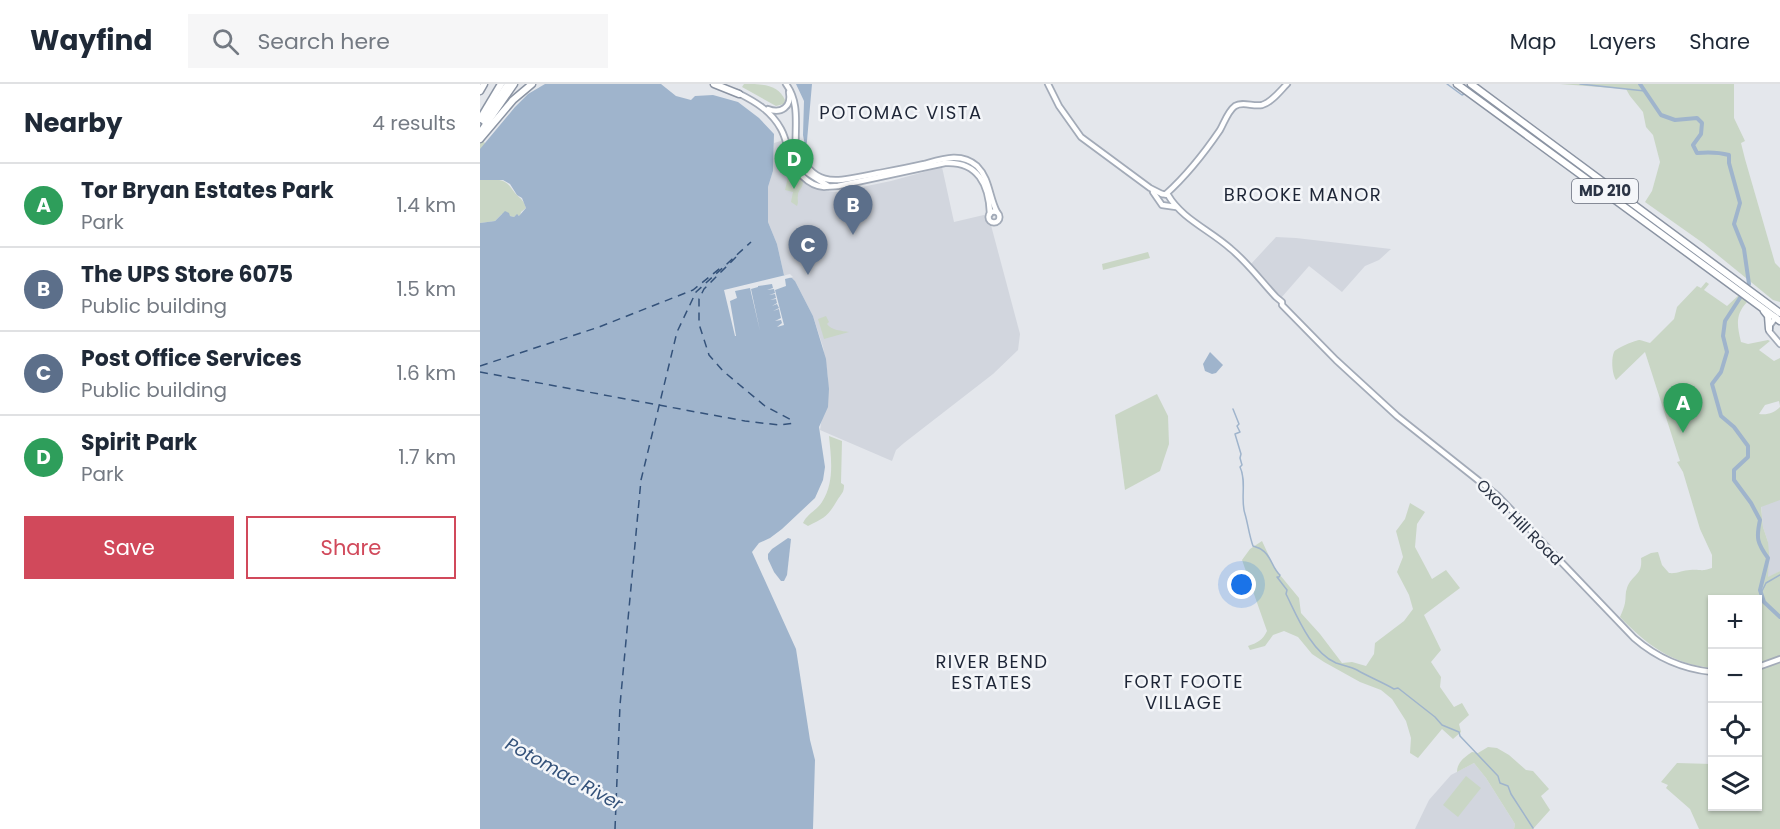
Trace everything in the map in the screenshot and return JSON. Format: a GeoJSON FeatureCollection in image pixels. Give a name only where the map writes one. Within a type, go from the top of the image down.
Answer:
{"type":"FeatureCollection","features":[{"type":"Feature","properties":{"kind":"highway"},"geometry":{"type":"LineString","coordinates":[[480,91],[484,84]]}},
{"type":"Feature","properties":{"kind":"highway"},"geometry":{"type":"LineString","coordinates":[[480,119],[501,84]]}},
{"type":"Feature","properties":{"kind":"highway"},"geometry":{"type":"LineString","coordinates":[[480,126],[514,84]]}},
{"type":"Feature","properties":{"kind":"highway"},"geometry":{"type":"LineString","coordinates":[[480,140],[513,100],[531,84]]}},
{"type":"Feature","properties":{"kind":"highway"},"geometry":{"type":"LineString","coordinates":[[714,84],[739,94]]}},
{"type":"Feature","properties":{"kind":"highway","name":"MD 210"},"geometry":{"type":"LineString","coordinates":[[1457,84],[1744,290],[1771,306],[1779,315]]}},
{"type":"Feature","properties":{"kind":"highway","name":"MD 210"},"geometry":{"type":"LineString","coordinates":[[1471,84],[1689,246],[1758,304],[1779,315]]}},
{"type":"Feature","properties":{"kind":"highway"},"geometry":{"type":"LineString","coordinates":[[480,134],[509,88]]}},
{"type":"Feature","properties":{"kind":"highway"},"geometry":{"type":"LineString","coordinates":[[1758,304],[1768,316],[1769,328]]}},
{"type":"Feature","properties":{"kind":"highway"},"geometry":{"type":"LineString","coordinates":[[1771,306],[1780,305]]}},
{"type":"Feature","properties":{"kind":"main road"},"geometry":{"type":"LineString","coordinates":[[720,84],[762,107],[771,115],[782,130],[791,159],[801,174],[810,182],[828,186],[849,185],[949,163],[962,164],[977,173],[985,187],[989,219],[996,223],[1000,217],[986,179],[970,162],[946,158],[843,180],[829,180],[810,171],[802,163],[796,149]]}},
{"type":"Feature","properties":{"kind":"main road"},"geometry":{"type":"LineString","coordinates":[[1048,84],[1059,106],[1086,141],[1150,188],[1167,196],[1176,207]]}},
{"type":"Feature","properties":{"kind":"main road"},"geometry":{"type":"LineString","coordinates":[[1166,205],[1167,196],[1173,187],[1215,136],[1233,107],[1239,104],[1266,103],[1287,84]]}},
{"type":"Feature","properties":{"kind":"main road"},"geometry":{"type":"LineString","coordinates":[[762,107],[777,111],[786,107],[790,97],[787,85]]}},
{"type":"Feature","properties":{"kind":"main road"},"geometry":{"type":"LineString","coordinates":[[787,85],[796,105],[797,157],[803,169],[828,186]]}},
{"type":"Feature","properties":{"kind":"main road"},"geometry":{"type":"LineString","coordinates":[[897,174],[918,165]]}},
{"type":"Feature","properties":{"kind":"main road"},"geometry":{"type":"LineString","coordinates":[[1150,188],[1160,204],[1176,207]]}},
{"type":"Feature","properties":{"kind":"main road"},"geometry":{"type":"LineString","coordinates":[[1159,200],[1167,196]]}},
{"type":"Feature","properties":{"kind":"main road","name":"Oxon Hill Road"},"geometry":{"type":"LineString","coordinates":[[1176,207],[1197,220],[1202,227],[1235,253],[1276,297],[1277,301],[1360,383],[1397,416],[1498,496],[1643,647],[1675,664],[1708,671]]}},
{"type":"Feature","properties":{"kind":"main road"},"geometry":{"type":"LineString","coordinates":[[990,214],[997,212]]}},
{"type":"Feature","properties":{"kind":"main road"},"geometry":{"type":"LineString","coordinates":[[1779,315],[1769,328],[1770,333],[1780,344]]}},
{"type":"Feature","properties":{"kind":"main road"},"geometry":{"type":"LineString","coordinates":[[1762,666],[1780,659]]}},
{"type":"Feature","properties":{"kind":"shaded area"},"geometry":{"type":"Polygon","coordinates":[[[784,140],[792,169],[799,178],[825,191],[838,192],[942,167],[954,222],[988,214],[1020,334],[1018,350],[993,374],[896,450],[892,461],[820,430],[828,377],[823,347],[813,316],[795,281],[784,275],[777,244],[768,222],[768,187],[773,171],[774,143],[784,140]]]}},
{"type":"Feature","properties":{"kind":"shaded area"},"geometry":{"type":"Polygon","coordinates":[[[1276,237],[1391,249],[1379,260],[1365,266],[1342,292],[1309,266],[1281,298],[1251,264],[1276,237]]]}},
{"type":"Feature","properties":{"kind":"shaded area"},"geometry":{"type":"Polygon","coordinates":[[[1780,497],[1780,571],[1768,578],[1768,542],[1763,527],[1761,505],[1780,497]]]}},
{"type":"Feature","properties":{"kind":"shaded area"},"geometry":{"type":"Polygon","coordinates":[[[1474,763],[1515,824],[1514,829],[1415,829],[1429,800],[1451,775],[1474,763]]]}},
{"type":"Feature","properties":{"kind":"green space"},"geometry":{"type":"Polygon","coordinates":[[[744,84],[774,88],[782,95],[785,100],[784,104],[776,106],[742,87],[744,84]]]}},
{"type":"Feature","properties":{"kind":"green space"},"geometry":{"type":"Polygon","coordinates":[[[1560,84],[1734,84],[1734,118],[1745,141],[1741,143],[1745,159],[1775,263],[1780,268],[1780,302],[1773,300],[1703,243],[1645,202],[1652,191],[1660,162],[1653,135],[1646,127],[1643,112],[1626,89],[1560,84]]]}},
{"type":"Feature","properties":{"kind":"green space"},"geometry":{"type":"Polygon","coordinates":[[[483,141],[486,144],[494,179],[506,183],[522,200],[526,208],[520,216],[502,214],[495,221],[480,223],[480,144],[483,141]]]}},
{"type":"Feature","properties":{"kind":"green space"},"geometry":{"type":"Polygon","coordinates":[[[793,173],[803,182],[798,193],[797,206],[791,202],[793,192],[785,190],[788,177],[793,173]]]}},
{"type":"Feature","properties":{"kind":"green space"},"geometry":{"type":"Polygon","coordinates":[[[1148,252],[1150,258],[1103,270],[1102,264],[1148,252]]]}},
{"type":"Feature","properties":{"kind":"green space"},"geometry":{"type":"Polygon","coordinates":[[[1706,282],[1709,284],[1704,290],[1727,306],[1739,295],[1747,302],[1740,311],[1738,321],[1741,342],[1748,344],[1768,340],[1770,341],[1759,350],[1774,361],[1780,358],[1780,406],[1779,401],[1765,405],[1759,414],[1771,413],[1780,407],[1780,500],[1761,507],[1763,527],[1768,542],[1768,577],[1780,571],[1780,656],[1762,663],[1762,595],[1708,595],[1708,667],[1685,662],[1661,652],[1620,617],[1625,605],[1627,588],[1639,572],[1641,558],[1658,552],[1662,565],[1669,573],[1672,573],[1712,568],[1712,555],[1700,529],[1683,472],[1677,462],[1680,461],[1645,352],[1616,380],[1612,362],[1614,352],[1622,346],[1640,340],[1650,343],[1674,319],[1677,307],[1697,286],[1701,288],[1706,282]]]}},
{"type":"Feature","properties":{"kind":"green space"},"geometry":{"type":"Polygon","coordinates":[[[826,316],[829,322],[827,324],[831,328],[849,332],[824,339],[818,319],[826,316]]]}},
{"type":"Feature","properties":{"kind":"green space"},"geometry":{"type":"Polygon","coordinates":[[[1157,394],[1168,416],[1169,444],[1160,471],[1125,490],[1115,415],[1157,394]]]}},
{"type":"Feature","properties":{"kind":"green space"},"geometry":{"type":"Polygon","coordinates":[[[829,436],[842,441],[841,483],[844,489],[829,513],[808,526],[803,523],[822,502],[829,486],[831,452],[829,436]]]}},
{"type":"Feature","properties":{"kind":"green space"},"geometry":{"type":"Polygon","coordinates":[[[1410,503],[1425,512],[1417,524],[1415,547],[1432,579],[1446,570],[1460,588],[1424,615],[1441,650],[1431,662],[1441,677],[1440,687],[1454,707],[1462,703],[1469,715],[1459,724],[1461,732],[1453,739],[1442,729],[1418,758],[1410,753],[1411,738],[1406,721],[1392,699],[1381,690],[1360,682],[1324,662],[1312,654],[1298,637],[1284,631],[1273,635],[1265,646],[1250,650],[1248,646],[1259,641],[1267,631],[1242,560],[1250,549],[1262,541],[1275,569],[1299,598],[1301,613],[1342,663],[1352,662],[1366,666],[1374,654],[1375,643],[1404,621],[1413,609],[1409,595],[1397,572],[1403,557],[1396,531],[1405,519],[1410,503]]]}},
{"type":"Feature","properties":{"kind":"green space"},"geometry":{"type":"Polygon","coordinates":[[[1780,663],[1780,829],[1699,829],[1690,809],[1666,788],[1668,785],[1661,782],[1677,763],[1708,764],[1708,811],[1762,811],[1762,669],[1780,663]]]}},
{"type":"Feature","properties":{"kind":"green space"},"geometry":{"type":"Polygon","coordinates":[[[1488,747],[1497,748],[1526,770],[1533,771],[1549,789],[1541,796],[1550,810],[1533,829],[1514,829],[1515,824],[1474,763],[1457,772],[1460,763],[1467,756],[1488,747]]]}},
{"type":"Feature","properties":{"kind":"green space"},"geometry":{"type":"Polygon","coordinates":[[[1466,776],[1481,788],[1458,817],[1443,805],[1466,776]]]}},
{"type":"Feature","properties":{"kind":"water","name":"Potomac River"},"geometry":{"type":"Polygon","coordinates":[[[545,84],[661,84],[676,96],[691,100],[695,96],[713,95],[738,102],[759,118],[774,134],[773,171],[768,187],[768,222],[777,244],[784,275],[795,281],[813,316],[826,359],[828,407],[819,427],[825,467],[823,480],[815,498],[782,529],[759,543],[752,552],[796,649],[815,760],[813,829],[480,829],[480,223],[495,221],[505,211],[510,216],[514,217],[517,214],[519,216],[526,208],[522,198],[517,195],[510,184],[503,180],[480,180],[480,149],[528,94],[545,84]]]}},
{"type":"Feature","properties":{"kind":"water"},"geometry":{"type":"Polygon","coordinates":[[[796,84],[812,84],[806,152],[803,135],[804,101],[796,84]]]}},
{"type":"Feature","properties":{"kind":"water"},"geometry":{"type":"Polygon","coordinates":[[[1210,352],[1223,365],[1212,374],[1205,371],[1203,364],[1210,352]]]}},
{"type":"Feature","properties":{"kind":"water"},"geometry":{"type":"Polygon","coordinates":[[[788,538],[791,539],[787,575],[784,581],[781,581],[774,572],[768,554],[788,538]]]}},
{"type":"Feature","properties":{"kind":"pier"},"geometry":{"type":"Polygon","coordinates":[[[790,274],[793,277],[785,279],[786,286],[775,290],[784,325],[777,327],[782,323],[781,320],[775,321],[781,318],[779,309],[773,311],[779,308],[777,304],[772,306],[777,303],[776,299],[770,300],[776,298],[775,294],[769,295],[775,293],[774,289],[767,290],[773,288],[772,284],[751,289],[760,331],[750,288],[735,291],[737,298],[730,301],[735,336],[724,290],[790,274]]]}},
{"type":"Feature","properties":{"kind":"waterway"},"geometry":{"type":"LineString","coordinates":[[1447,84],[1462,95],[1466,93]]}},
{"type":"Feature","properties":{"kind":"waterway"},"geometry":{"type":"LineString","coordinates":[[1580,84],[1645,91]]}},
{"type":"Feature","properties":{"kind":"waterway"},"geometry":{"type":"LineString","coordinates":[[1640,84],[1661,115],[1675,120],[1697,118],[1702,123],[1701,134],[1693,145],[1697,153],[1713,152],[1729,155],[1740,203],[1734,224],[1744,249],[1749,284],[1725,321],[1723,336],[1727,352],[1721,372],[1712,384],[1721,416],[1734,427],[1748,446],[1748,457],[1734,470],[1734,480],[1760,520],[1758,540],[1768,558],[1760,590],[1764,602],[1780,617]]}},
{"type":"Feature","properties":{"kind":"waterway"},"geometry":{"type":"LineString","coordinates":[[1233,409],[1239,424],[1237,426],[1240,432],[1235,434],[1241,454],[1244,509],[1253,546],[1265,552],[1270,558],[1280,575],[1277,577],[1287,590],[1286,594],[1312,642],[1327,658],[1394,689],[1398,688],[1442,725],[1459,732],[1460,736],[1498,776],[1500,783],[1508,786],[1533,828]]}},
{"type":"Feature","properties":{"kind":"waterway"},"geometry":{"type":"LineString","coordinates":[[1761,593],[1766,583],[1780,575]]}},
{"type":"Feature","properties":{"kind":"ferry route"},"geometry":{"type":"LineString","coordinates":[[615,829],[620,705],[641,480],[677,332],[696,292],[751,242]]}},
{"type":"Feature","properties":{"kind":"ferry route"},"geometry":{"type":"LineString","coordinates":[[736,257],[704,289],[699,299],[699,324],[709,355],[723,371],[765,406],[795,422]]}},
{"type":"Feature","properties":{"kind":"ferry route"},"geometry":{"type":"LineString","coordinates":[[480,366],[599,327],[693,290],[724,265]]}},
{"type":"Feature","properties":{"kind":"ferry route"},"geometry":{"type":"LineString","coordinates":[[480,372],[745,421],[779,425],[795,423]]}},
{"type":"Feature","properties":{"kind":"place","name":"Spirit Park"},"geometry":{"type":"Point","coordinates":[794,189]}},
{"type":"Feature","properties":{"kind":"place","name":"The UPS Store 6075"},"geometry":{"type":"Point","coordinates":[853,235]}},
{"type":"Feature","properties":{"kind":"place","name":"Post Office Services"},"geometry":{"type":"Point","coordinates":[808,275]}},
{"type":"Feature","properties":{"kind":"place","name":"Tor Bryan Estates Park"},"geometry":{"type":"Point","coordinates":[1683,433]}},
{"type":"Feature","properties":{"kind":"district","name":"POTOMAC VISTA"},"geometry":{"type":"Point","coordinates":[901,113]}},
{"type":"Feature","properties":{"kind":"district","name":"BROOKE MANOR"},"geometry":{"type":"Point","coordinates":[1303,195]}},
{"type":"Feature","properties":{"kind":"district","name":"RIVER BEND ESTATES"},"geometry":{"type":"Point","coordinates":[992,672]}},
{"type":"Feature","properties":{"kind":"district","name":"FORT FOOTE VILLAGE"},"geometry":{"type":"Point","coordinates":[1184,692]}}]}
